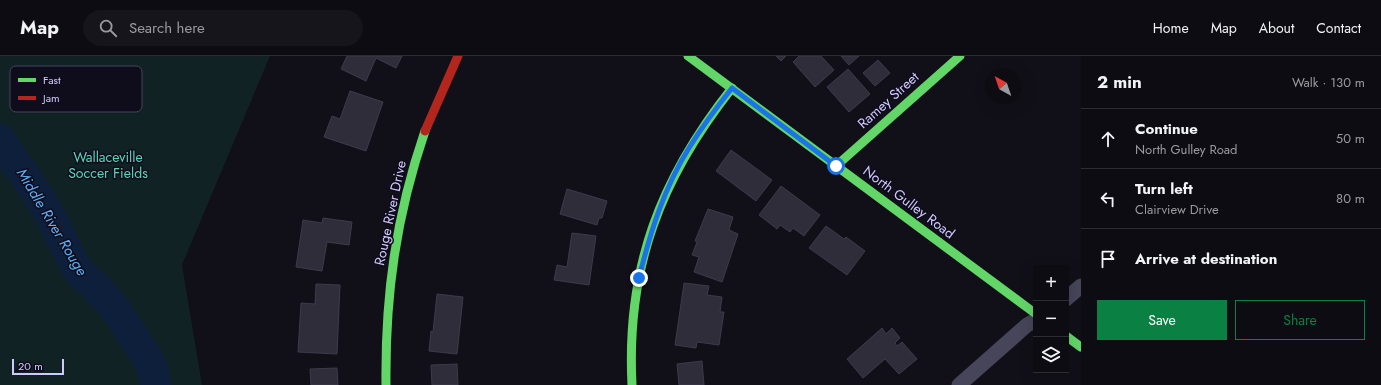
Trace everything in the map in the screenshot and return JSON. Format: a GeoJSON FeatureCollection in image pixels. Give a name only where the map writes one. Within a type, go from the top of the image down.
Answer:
{"type":"FeatureCollection","features":[{"type":"Feature","properties":{"kind":"street","name":"Rouge River Drive"},"geometry":{"type":"LineString","coordinates":[[386,385],[385,345],[389,286],[404,201],[421,141],[444,85],[458,56]]}},
{"type":"Feature","properties":{"kind":"street","name":"North Gulley Road"},"geometry":{"type":"LineString","coordinates":[[688,56],[1033,312]]}},
{"type":"Feature","properties":{"kind":"street","name":"Ramey Street"},"geometry":{"type":"LineString","coordinates":[[836,166],[960,56]]}},
{"type":"Feature","properties":{"kind":"street"},"geometry":{"type":"LineString","coordinates":[[632,385],[631,342],[633,315],[639,278],[648,242],[660,207],[688,148],[732,88]]}},
{"type":"Feature","properties":{"kind":"street"},"geometry":{"type":"LineString","coordinates":[[1069,296],[1081,286]]}},
{"type":"Feature","properties":{"kind":"street"},"geometry":{"type":"LineString","coordinates":[[959,385],[1027,325],[1033,322]]}},
{"type":"Feature","properties":{"kind":"street"},"geometry":{"type":"LineString","coordinates":[[1067,337],[1081,347]]}},
{"type":"Feature","properties":{"kind":"green space","name":"Wallaceville Soccer Fields"},"geometry":{"type":"Polygon","coordinates":[[[0,56],[270,56],[182,265],[202,385],[0,385],[0,56]]]}},
{"type":"Feature","properties":{"kind":"building"},"geometry":{"type":"Polygon","coordinates":[[[347,56],[402,56],[396,68],[376,58],[366,81],[341,69],[347,56]]]}},
{"type":"Feature","properties":{"kind":"building"},"geometry":{"type":"Polygon","coordinates":[[[776,56],[786,56],[781,61],[776,56]]]}},
{"type":"Feature","properties":{"kind":"building"},"geometry":{"type":"Polygon","coordinates":[[[799,56],[821,56],[834,70],[815,87],[793,62],[799,56]]]}},
{"type":"Feature","properties":{"kind":"building"},"geometry":{"type":"Polygon","coordinates":[[[841,56],[859,56],[849,65],[841,56]]]}},
{"type":"Feature","properties":{"kind":"building"},"geometry":{"type":"Polygon","coordinates":[[[878,60],[890,73],[875,86],[863,73],[878,60]]]}},
{"type":"Feature","properties":{"kind":"building"},"geometry":{"type":"Polygon","coordinates":[[[848,69],[870,94],[849,112],[827,87],[848,69]]]}},
{"type":"Feature","properties":{"kind":"building"},"geometry":{"type":"Polygon","coordinates":[[[350,91],[383,102],[366,151],[324,137],[332,116],[340,119],[350,91]]]}},
{"type":"Feature","properties":{"kind":"building"},"geometry":{"type":"Polygon","coordinates":[[[731,150],[772,180],[756,201],[716,171],[731,150]]]}},
{"type":"Feature","properties":{"kind":"building"},"geometry":{"type":"Polygon","coordinates":[[[781,186],[820,215],[804,236],[793,228],[790,232],[780,225],[777,229],[759,215],[781,186]]]}},
{"type":"Feature","properties":{"kind":"building"},"geometry":{"type":"Polygon","coordinates":[[[567,189],[607,201],[602,218],[599,218],[597,225],[560,214],[567,189]]]}},
{"type":"Feature","properties":{"kind":"building"},"geometry":{"type":"Polygon","coordinates":[[[708,209],[733,217],[729,230],[738,234],[722,282],[694,272],[699,257],[692,255],[697,242],[695,241],[708,209]]]}},
{"type":"Feature","properties":{"kind":"building"},"geometry":{"type":"Polygon","coordinates":[[[323,218],[352,222],[349,245],[327,242],[322,271],[296,267],[303,220],[322,223],[323,218]]]}},
{"type":"Feature","properties":{"kind":"building"},"geometry":{"type":"Polygon","coordinates":[[[826,226],[844,239],[846,237],[865,251],[847,275],[809,248],[826,226]]]}},
{"type":"Feature","properties":{"kind":"building"},"geometry":{"type":"Polygon","coordinates":[[[572,233],[596,236],[589,285],[554,280],[557,265],[567,267],[572,233]]]}},
{"type":"Feature","properties":{"kind":"building"},"geometry":{"type":"Polygon","coordinates":[[[684,283],[709,286],[707,295],[722,297],[720,312],[724,312],[719,345],[697,342],[696,348],[675,345],[684,283]]]}},
{"type":"Feature","properties":{"kind":"building"},"geometry":{"type":"Polygon","coordinates":[[[316,284],[340,285],[337,354],[298,352],[301,303],[315,304],[316,284]]]}},
{"type":"Feature","properties":{"kind":"building"},"geometry":{"type":"Polygon","coordinates":[[[437,294],[463,297],[457,354],[429,351],[431,331],[433,332],[437,294]]]}},
{"type":"Feature","properties":{"kind":"building"},"geometry":{"type":"Polygon","coordinates":[[[882,328],[886,334],[892,328],[900,338],[895,343],[897,346],[902,342],[917,359],[899,374],[885,359],[863,378],[847,359],[882,328]]]}},
{"type":"Feature","properties":{"kind":"building"},"geometry":{"type":"Polygon","coordinates":[[[702,361],[704,385],[679,385],[677,364],[702,361]]]}},
{"type":"Feature","properties":{"kind":"building"},"geometry":{"type":"Polygon","coordinates":[[[457,364],[458,385],[432,385],[431,365],[457,364]]]}},
{"type":"Feature","properties":{"kind":"building"},"geometry":{"type":"Polygon","coordinates":[[[337,368],[338,385],[311,385],[310,369],[337,368]]]}},
{"type":"Feature","properties":{"kind":"waterway","name":"Middle River Rouge"},"geometry":{"type":"LineString","coordinates":[[0,139],[34,189],[50,216],[78,271],[93,284],[114,307],[148,359],[156,385]]}},
{"type":"Feature","properties":{"kind":"traffic: fast"},"geometry":{"type":"LineString","coordinates":[[688,56],[1033,312]]}},
{"type":"Feature","properties":{"kind":"traffic: fast"},"geometry":{"type":"LineString","coordinates":[[836,166],[960,56]]}},
{"type":"Feature","properties":{"kind":"traffic: fast"},"geometry":{"type":"LineString","coordinates":[[632,385],[632,342],[635,302],[642,264],[653,227],[667,191],[685,156],[707,122],[732,88]]}},
{"type":"Feature","properties":{"kind":"traffic: fast"},"geometry":{"type":"LineString","coordinates":[[386,385],[388,319],[394,256],[407,194],[425,131]]}},
{"type":"Feature","properties":{"kind":"traffic: fast"},"geometry":{"type":"LineString","coordinates":[[1067,337],[1081,347]]}},
{"type":"Feature","properties":{"kind":"traffic: jam"},"geometry":{"type":"LineString","coordinates":[[425,131],[458,56]]}},
{"type":"Feature","properties":{"kind":"route"},"geometry":{"type":"LineString","coordinates":[[639,278],[648,242],[660,207],[675,173],[688,148],[732,88],[836,166]]}}]}
